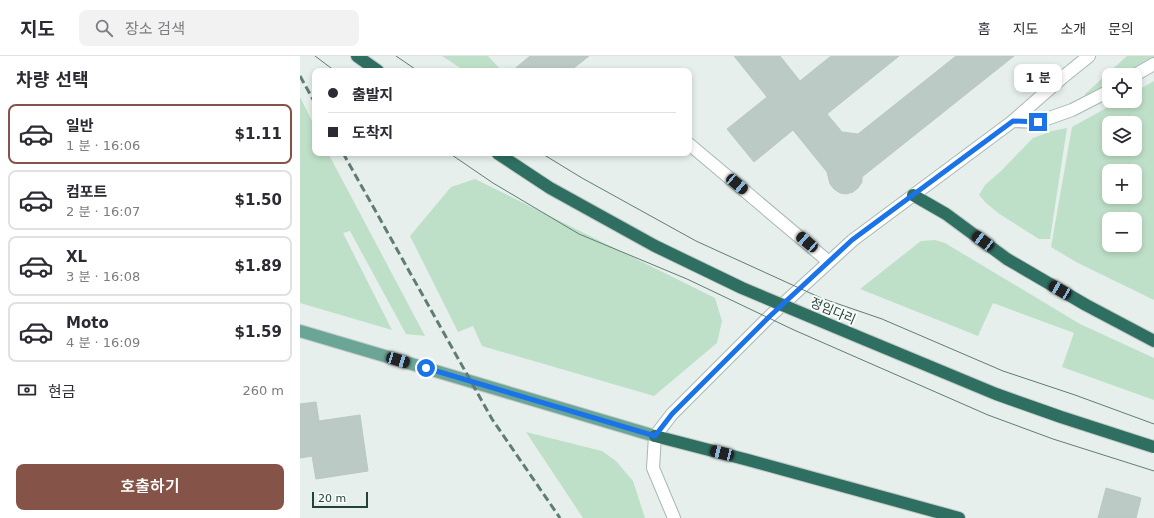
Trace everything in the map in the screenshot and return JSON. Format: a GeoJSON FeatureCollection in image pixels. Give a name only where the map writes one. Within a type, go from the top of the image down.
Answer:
{"type":"FeatureCollection","features":[{"type":"Feature","properties":{"kind":"highway"},"geometry":{"type":"LineString","coordinates":[[357,56],[374,68]]}},
{"type":"Feature","properties":{"kind":"highway","name":"정임다리"},"geometry":{"type":"LineString","coordinates":[[502,156],[550,188],[655,246],[742,288],[996,394],[1154,447]]}},
{"type":"Feature","properties":{"kind":"highway"},"geometry":{"type":"LineString","coordinates":[[913,195],[946,214],[1007,259],[1086,305],[1154,341]]}},
{"type":"Feature","properties":{"kind":"highway"},"geometry":{"type":"LineString","coordinates":[[655,436],[959,518]]}},
{"type":"Feature","properties":{"kind":"main road"},"geometry":{"type":"LineString","coordinates":[[300,331],[655,436]]}},
{"type":"Feature","properties":{"kind":"street"},"geometry":{"type":"LineString","coordinates":[[674,518],[653,468],[655,436],[672,414],[769,317],[852,240],[1013,121],[1089,56]]}},
{"type":"Feature","properties":{"kind":"street"},"geometry":{"type":"LineString","coordinates":[[1142,71],[1154,64]]}},
{"type":"Feature","properties":{"kind":"street"},"geometry":{"type":"LineString","coordinates":[[1013,121],[1038,122],[1072,110],[1102,95]]}},
{"type":"Feature","properties":{"kind":"street"},"geometry":{"type":"LineString","coordinates":[[692,146],[785,223],[829,262]]}},
{"type":"Feature","properties":{"kind":"green space"},"geometry":{"type":"Polygon","coordinates":[[[442,56],[488,56],[499,68],[460,68],[442,56]]]}},
{"type":"Feature","properties":{"kind":"green space"},"geometry":{"type":"Polygon","coordinates":[[[1127,56],[1154,56],[1154,58],[1138,68],[1114,68],[1127,56]]]}},
{"type":"Feature","properties":{"kind":"green space"},"geometry":{"type":"Polygon","coordinates":[[[1102,79],[1102,89],[1086,99],[1085,94],[1102,79]]]}},
{"type":"Feature","properties":{"kind":"green space"},"geometry":{"type":"Polygon","coordinates":[[[1154,81],[1154,300],[1076,262],[1051,247],[1072,127],[1106,108],[1142,108],[1142,88],[1154,81]]]}},
{"type":"Feature","properties":{"kind":"green space"},"geometry":{"type":"Polygon","coordinates":[[[300,97],[312,121],[312,156],[330,156],[425,336],[406,334],[350,231],[343,233],[392,330],[300,303],[300,97]]]}},
{"type":"Feature","properties":{"kind":"green space"},"geometry":{"type":"Polygon","coordinates":[[[1067,128],[1050,239],[1039,239],[998,213],[979,195],[985,185],[1033,138],[1052,131],[1067,128]]]}},
{"type":"Feature","properties":{"kind":"green space"},"geometry":{"type":"Polygon","coordinates":[[[475,179],[715,298],[722,321],[717,343],[654,396],[482,346],[473,326],[458,332],[410,236],[451,187],[475,179]]]}},
{"type":"Feature","properties":{"kind":"green space"},"geometry":{"type":"Polygon","coordinates":[[[935,240],[945,243],[1080,324],[1154,358],[1154,400],[1062,367],[1074,333],[993,303],[978,336],[860,289],[921,241],[935,240]]]}},
{"type":"Feature","properties":{"kind":"green space"},"geometry":{"type":"Polygon","coordinates":[[[526,432],[602,451],[616,461],[633,481],[645,518],[583,518],[526,432]]]}},
{"type":"Feature","properties":{"kind":"building"},"geometry":{"type":"Polygon","coordinates":[[[530,56],[589,56],[574,68],[516,68],[530,56]]]}},
{"type":"Feature","properties":{"kind":"building"},"geometry":{"type":"Polygon","coordinates":[[[734,56],[780,56],[800,81],[831,56],[899,56],[827,114],[842,132],[858,134],[956,56],[1014,56],[862,177],[862,182],[858,188],[853,192],[846,194],[840,193],[834,189],[830,184],[827,172],[793,130],[754,162],[727,129],[767,97],[734,56]]]}},
{"type":"Feature","properties":{"kind":"building"},"geometry":{"type":"Polygon","coordinates":[[[316,402],[319,421],[360,415],[368,471],[316,479],[312,456],[300,458],[300,404],[316,402]]]}},
{"type":"Feature","properties":{"kind":"building"},"geometry":{"type":"Polygon","coordinates":[[[1106,488],[1141,498],[1136,518],[1098,518],[1106,488]]]}},
{"type":"Feature","properties":{"kind":"tram line"},"geometry":{"type":"LineString","coordinates":[[315,56],[331,68]]}},
{"type":"Feature","properties":{"kind":"tram line"},"geometry":{"type":"LineString","coordinates":[[396,56],[414,68]]}},
{"type":"Feature","properties":{"kind":"tram line"},"geometry":{"type":"LineString","coordinates":[[453,156],[493,183],[579,234],[687,279],[794,330],[988,415],[1053,439],[1154,471]]}},
{"type":"Feature","properties":{"kind":"tram line"},"geometry":{"type":"LineString","coordinates":[[546,156],[582,178],[696,241],[821,298],[882,319],[1003,371],[1154,424]]}},
{"type":"Feature","properties":{"kind":"railway"},"geometry":{"type":"LineString","coordinates":[[300,76],[312,98]]}},
{"type":"Feature","properties":{"kind":"railway"},"geometry":{"type":"LineString","coordinates":[[345,156],[492,419],[560,518]]}},
{"type":"Feature","properties":{"kind":"route"},"geometry":{"type":"LineString","coordinates":[[426,368],[655,436],[672,414],[769,317],[852,240],[1013,121],[1038,122]]}}]}
